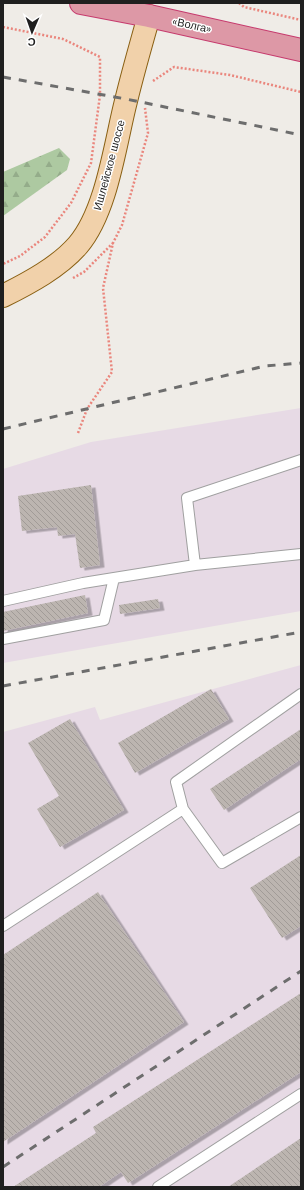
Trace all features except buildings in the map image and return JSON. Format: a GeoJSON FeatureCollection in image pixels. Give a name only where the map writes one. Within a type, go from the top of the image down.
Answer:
{"type":"FeatureCollection","features":[{"type":"Feature","properties":{"kind":"highway","name":"«Волга»"},"geometry":{"type":"LineString","coordinates":[[81,3],[149,16],[301,50]]}},
{"type":"Feature","properties":{"kind":"main road","name":"Ишлейское шоссе"},"geometry":{"type":"LineString","coordinates":[[3,296],[23,286],[58,263],[78,245],[92,224],[102,198],[126,99],[149,16]]}},
{"type":"Feature","properties":{"kind":"lane"},"geometry":{"type":"LineString","coordinates":[[195,565],[187,498],[301,460]]}},
{"type":"Feature","properties":{"kind":"lane"},"geometry":{"type":"LineString","coordinates":[[3,601],[84,583],[195,565],[301,554]]}},
{"type":"Feature","properties":{"kind":"lane"},"geometry":{"type":"LineString","coordinates":[[3,639],[104,620],[114,578]]}},
{"type":"Feature","properties":{"kind":"lane"},"geometry":{"type":"LineString","coordinates":[[301,694],[176,782],[183,809],[222,863],[301,817]]}},
{"type":"Feature","properties":{"kind":"lane"},"geometry":{"type":"LineString","coordinates":[[3,926],[183,809]]}},
{"type":"Feature","properties":{"kind":"lane"},"geometry":{"type":"LineString","coordinates":[[158,1187],[301,1094]]}},
{"type":"Feature","properties":{"kind":"path"},"geometry":{"type":"LineString","coordinates":[[239,3],[244,7],[301,20]]}},
{"type":"Feature","properties":{"kind":"path"},"geometry":{"type":"LineString","coordinates":[[3,27],[63,39],[100,58],[100,94],[91,163],[70,203],[45,237],[20,256],[3,264]]}},
{"type":"Feature","properties":{"kind":"path"},"geometry":{"type":"LineString","coordinates":[[151,85],[153,79],[174,67],[230,75],[301,92]]}},
{"type":"Feature","properties":{"kind":"path"},"geometry":{"type":"LineString","coordinates":[[78,433],[87,409],[112,372],[103,288],[113,243],[122,225],[148,133],[144,103]]}},
{"type":"Feature","properties":{"kind":"shaded area"},"geometry":{"type":"Polygon","coordinates":[[[301,408],[301,611],[3,663],[3,469],[91,442],[301,408]]]}},
{"type":"Feature","properties":{"kind":"shaded area"},"geometry":{"type":"Polygon","coordinates":[[[301,665],[301,1187],[3,1187],[3,732],[95,707],[100,720],[301,665]]]}},
{"type":"Feature","properties":{"kind":"green space"},"geometry":{"type":"Polygon","coordinates":[[[59,148],[70,159],[67,170],[3,216],[3,172],[59,148]]]}},
{"type":"Feature","properties":{"kind":"railway"},"geometry":{"type":"LineString","coordinates":[[3,77],[126,99],[301,135]]}},
{"type":"Feature","properties":{"kind":"railway"},"geometry":{"type":"LineString","coordinates":[[3,429],[265,366],[301,363]]}},
{"type":"Feature","properties":{"kind":"railway"},"geometry":{"type":"LineString","coordinates":[[3,686],[301,632]]}},
{"type":"Feature","properties":{"kind":"railway"},"geometry":{"type":"LineString","coordinates":[[3,1167],[301,971]]}}]}
